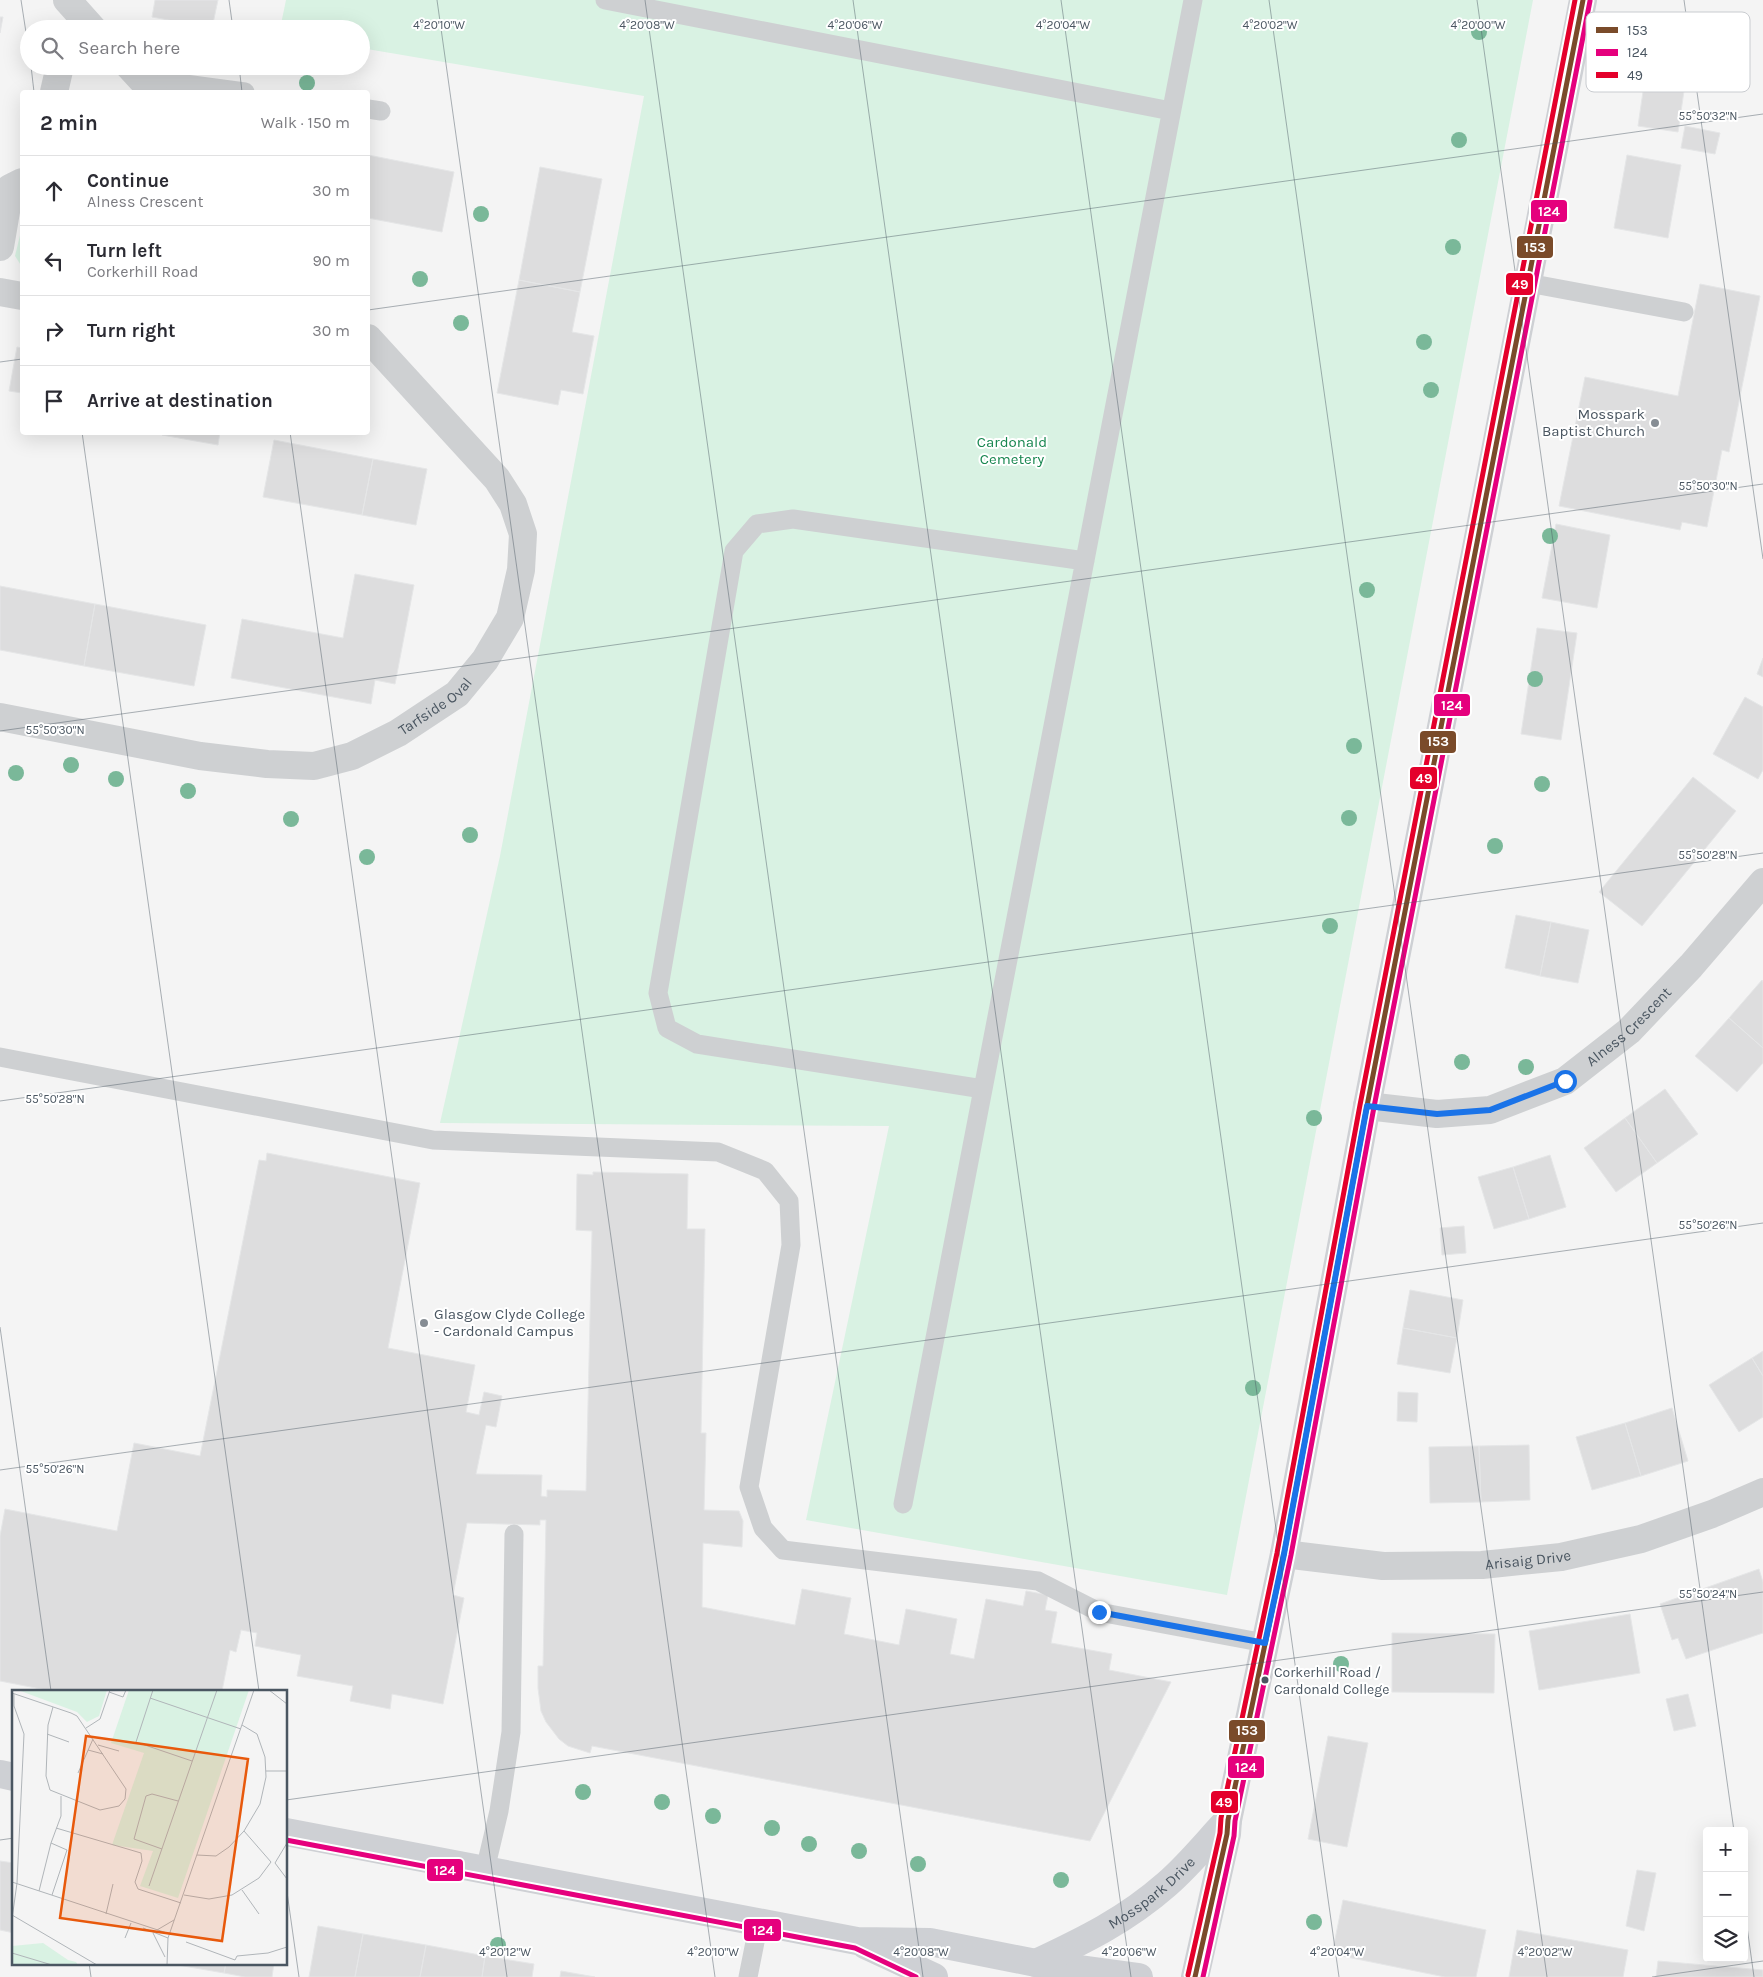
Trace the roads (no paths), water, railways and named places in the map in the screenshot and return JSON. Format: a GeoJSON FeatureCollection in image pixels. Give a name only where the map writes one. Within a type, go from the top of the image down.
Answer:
{"type":"FeatureCollection","features":[{"type":"Feature","properties":{"kind":"street"},"geometry":{"type":"LineString","coordinates":[[67,0],[82,20]]}},
{"type":"Feature","properties":{"kind":"street"},"geometry":{"type":"LineString","coordinates":[[1195,1977],[1227,1834],[1228,1820],[1284,1554],[1367,1106],[1583,0]]}},
{"type":"Feature","properties":{"kind":"street"},"geometry":{"type":"LineString","coordinates":[[54,90],[58,75]]}},
{"type":"Feature","properties":{"kind":"street"},"geometry":{"type":"LineString","coordinates":[[0,247],[10,188],[20,183]]}},
{"type":"Feature","properties":{"kind":"street"},"geometry":{"type":"LineString","coordinates":[[0,292],[20,296]]}},
{"type":"Feature","properties":{"kind":"street","name":"Tarfside Oval"},"geometry":{"type":"LineString","coordinates":[[0,717],[200,756],[267,764],[314,766],[352,756],[375,745],[398,733],[457,694],[485,660],[510,618],[521,570],[523,534],[513,504],[497,479],[370,340]]}},
{"type":"Feature","properties":{"kind":"street","name":"Alness Crescent"},"geometry":{"type":"LineString","coordinates":[[1367,1106],[1437,1114],[1490,1110],[1565,1081],[1630,1031],[1692,966],[1763,882]]}},
{"type":"Feature","properties":{"kind":"street","name":"Arisaig Drive"},"geometry":{"type":"LineString","coordinates":[[1284,1554],[1383,1566],[1482,1565],[1561,1557],[1641,1539],[1712,1514],[1763,1492]]}},
{"type":"Feature","properties":{"kind":"street","name":"Mosspark Drive"},"geometry":{"type":"LineString","coordinates":[[1036,1963],[1090,1938],[1129,1914],[1168,1883],[1228,1820]]}},
{"type":"Feature","properties":{"kind":"street"},"geometry":{"type":"LineString","coordinates":[[288,1832],[857,1941],[930,1942],[1036,1963],[1139,1977]]}},
{"type":"Feature","properties":{"kind":"street"},"geometry":{"type":"LineString","coordinates":[[857,1941],[934,1977]]}},
{"type":"Feature","properties":{"kind":"lane"},"geometry":{"type":"LineString","coordinates":[[604,0],[1171,111]]}},
{"type":"Feature","properties":{"kind":"lane"},"geometry":{"type":"LineString","coordinates":[[903,1504],[1194,0]]}},
{"type":"Feature","properties":{"kind":"lane"},"geometry":{"type":"LineString","coordinates":[[141,79],[229,90]]}},
{"type":"Feature","properties":{"kind":"lane"},"geometry":{"type":"LineString","coordinates":[[1528,283],[1684,312]]}},
{"type":"Feature","properties":{"kind":"lane"},"geometry":{"type":"LineString","coordinates":[[983,1088],[697,1044],[667,1028],[658,993],[734,551],[757,524],[793,519],[1085,561]]}},
{"type":"Feature","properties":{"kind":"lane"},"geometry":{"type":"LineString","coordinates":[[0,1057],[433,1140],[718,1152],[765,1171],[789,1201],[791,1245],[749,1487],[763,1528],[783,1550],[1038,1582],[1099,1612],[1265,1643]]}},
{"type":"Feature","properties":{"kind":"lane"},"geometry":{"type":"LineString","coordinates":[[485,1870],[499,1811],[511,1732],[514,1534]]}},
{"type":"Feature","properties":{"kind":"lane"},"geometry":{"type":"LineString","coordinates":[[748,1977],[759,1922]]}},
{"type":"Feature","properties":{"kind":"place","name":"Mosspark Baptist Church"},"geometry":{"type":"Point","coordinates":[1655,423]}},
{"type":"Feature","properties":{"kind":"place","name":"Glasgow Clyde College - Cardonald Campus"},"geometry":{"type":"Point","coordinates":[424,1323]}},
{"type":"Feature","properties":{"kind":"place","name":"Corkerhill Road / Cardonald College"},"geometry":{"type":"Point","coordinates":[1265,1680]}},
{"type":"Feature","properties":{"kind":"park label","name":"Cardonald Cemetery"},"geometry":{"type":"Point","coordinates":[1012,450]}}]}
